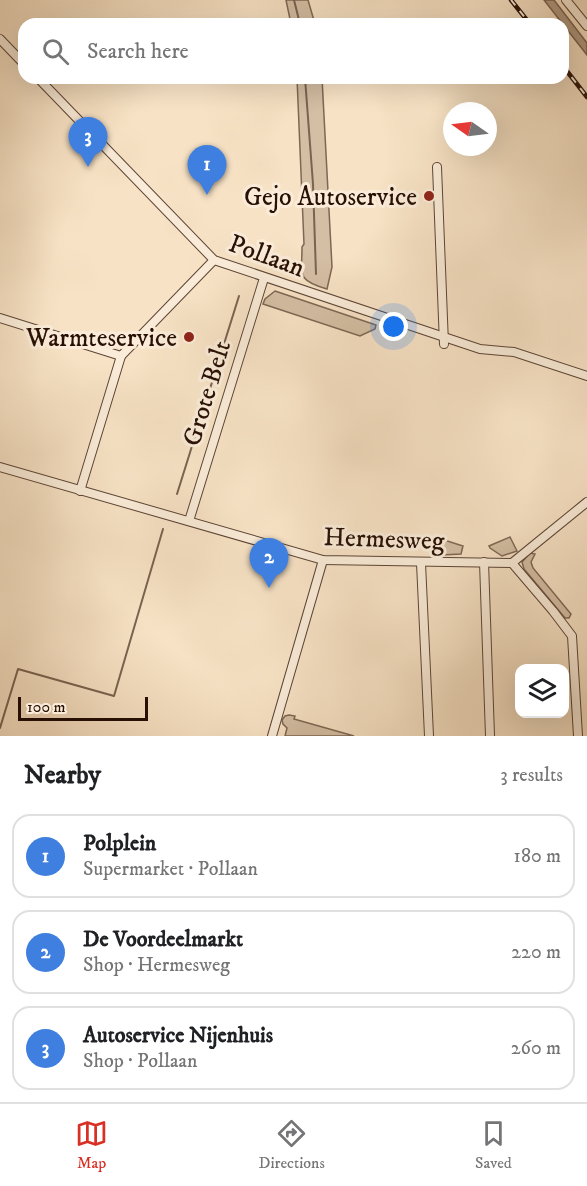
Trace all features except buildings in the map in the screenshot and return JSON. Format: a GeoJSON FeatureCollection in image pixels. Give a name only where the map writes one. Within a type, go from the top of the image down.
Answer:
{"type":"FeatureCollection","features":[{"type":"Feature","properties":{"kind":"street"},"geometry":{"type":"LineString","coordinates":[[566,0],[587,26]]}},
{"type":"Feature","properties":{"kind":"street"},"geometry":{"type":"LineString","coordinates":[[0,39],[18,58]]}},
{"type":"Feature","properties":{"kind":"street","name":"Pollaan"},"geometry":{"type":"LineString","coordinates":[[44,84],[214,260],[444,340],[480,349],[514,352],[587,376]]}},
{"type":"Feature","properties":{"kind":"street"},"geometry":{"type":"LineString","coordinates":[[436,166],[444,340]]}},
{"type":"Feature","properties":{"kind":"street"},"geometry":{"type":"LineString","coordinates":[[80,491],[121,356],[214,260]]}},
{"type":"Feature","properties":{"kind":"street","name":"Grote Belt"},"geometry":{"type":"LineString","coordinates":[[189,521],[264,278]]}},
{"type":"Feature","properties":{"kind":"street"},"geometry":{"type":"LineString","coordinates":[[0,318],[121,356]]}},
{"type":"Feature","properties":{"kind":"street","name":"Hermesweg"},"geometry":{"type":"LineString","coordinates":[[0,467],[323,560],[512,563]]}},
{"type":"Feature","properties":{"kind":"street"},"geometry":{"type":"LineString","coordinates":[[578,736],[572,636],[560,618],[512,563],[587,502]]}},
{"type":"Feature","properties":{"kind":"street"},"geometry":{"type":"LineString","coordinates":[[272,736],[323,560]]}},
{"type":"Feature","properties":{"kind":"street"},"geometry":{"type":"LineString","coordinates":[[421,562],[429,736]]}},
{"type":"Feature","properties":{"kind":"street"},"geometry":{"type":"LineString","coordinates":[[484,562],[490,736]]}},
{"type":"Feature","properties":{"kind":"shaded area"},"geometry":{"type":"Polygon","coordinates":[[[286,0],[308,0],[313,18],[290,18],[286,0]]]}},
{"type":"Feature","properties":{"kind":"shaded area"},"geometry":{"type":"Polygon","coordinates":[[[544,0],[554,0],[568,18],[558,18],[544,0]]]}},
{"type":"Feature","properties":{"kind":"shaded area"},"geometry":{"type":"Polygon","coordinates":[[[569,20],[587,43],[587,55],[569,32],[569,20]]]}},
{"type":"Feature","properties":{"kind":"shaded area"},"geometry":{"type":"Polygon","coordinates":[[[297,84],[322,84],[332,267],[327,289],[305,279],[302,270],[304,244],[297,84]]]}},
{"type":"Feature","properties":{"kind":"shaded area"},"geometry":{"type":"Polygon","coordinates":[[[275,291],[376,325],[375,329],[360,336],[263,304],[265,299],[275,291]]]}},
{"type":"Feature","properties":{"kind":"shaded area"},"geometry":{"type":"Polygon","coordinates":[[[510,537],[517,551],[502,556],[489,546],[510,537]]]}},
{"type":"Feature","properties":{"kind":"shaded area"},"geometry":{"type":"Polygon","coordinates":[[[441,539],[463,546],[461,554],[442,555],[441,539]]]}},
{"type":"Feature","properties":{"kind":"shaded area"},"geometry":{"type":"Polygon","coordinates":[[[530,553],[535,554],[531,562],[533,568],[571,614],[569,618],[565,618],[524,569],[522,562],[530,553]]]}},
{"type":"Feature","properties":{"kind":"shaded area"},"geometry":{"type":"Polygon","coordinates":[[[289,715],[295,716],[294,719],[354,736],[285,736],[287,728],[282,720],[289,715]]]}},
{"type":"Feature","properties":{"kind":"waterway"},"geometry":{"type":"LineString","coordinates":[[294,0],[298,18]]}},
{"type":"Feature","properties":{"kind":"waterway"},"geometry":{"type":"LineString","coordinates":[[305,84],[313,184],[316,274]]}},
{"type":"Feature","properties":{"kind":"waterway"},"geometry":{"type":"LineString","coordinates":[[177,494],[239,296]]}},
{"type":"Feature","properties":{"kind":"waterway"},"geometry":{"type":"LineString","coordinates":[[0,728],[18,669],[114,696],[163,529]]}},
{"type":"Feature","properties":{"kind":"railway"},"geometry":{"type":"LineString","coordinates":[[511,0],[525,18]]}},
{"type":"Feature","properties":{"kind":"railway"},"geometry":{"type":"LineString","coordinates":[[569,74],[587,97]]}},
{"type":"Feature","properties":{"kind":"place","name":"Autoservice Nijenhuis"},"geometry":{"type":"Point","coordinates":[88,167]}},
{"type":"Feature","properties":{"kind":"place","name":"Polplein"},"geometry":{"type":"Point","coordinates":[207,195]}},
{"type":"Feature","properties":{"kind":"place","name":"Gejo Autoservice"},"geometry":{"type":"Point","coordinates":[429,196]}},
{"type":"Feature","properties":{"kind":"place","name":"Warmteservice"},"geometry":{"type":"Point","coordinates":[189,337]}},
{"type":"Feature","properties":{"kind":"place","name":"De Voordeelmarkt"},"geometry":{"type":"Point","coordinates":[269,588]}}]}
